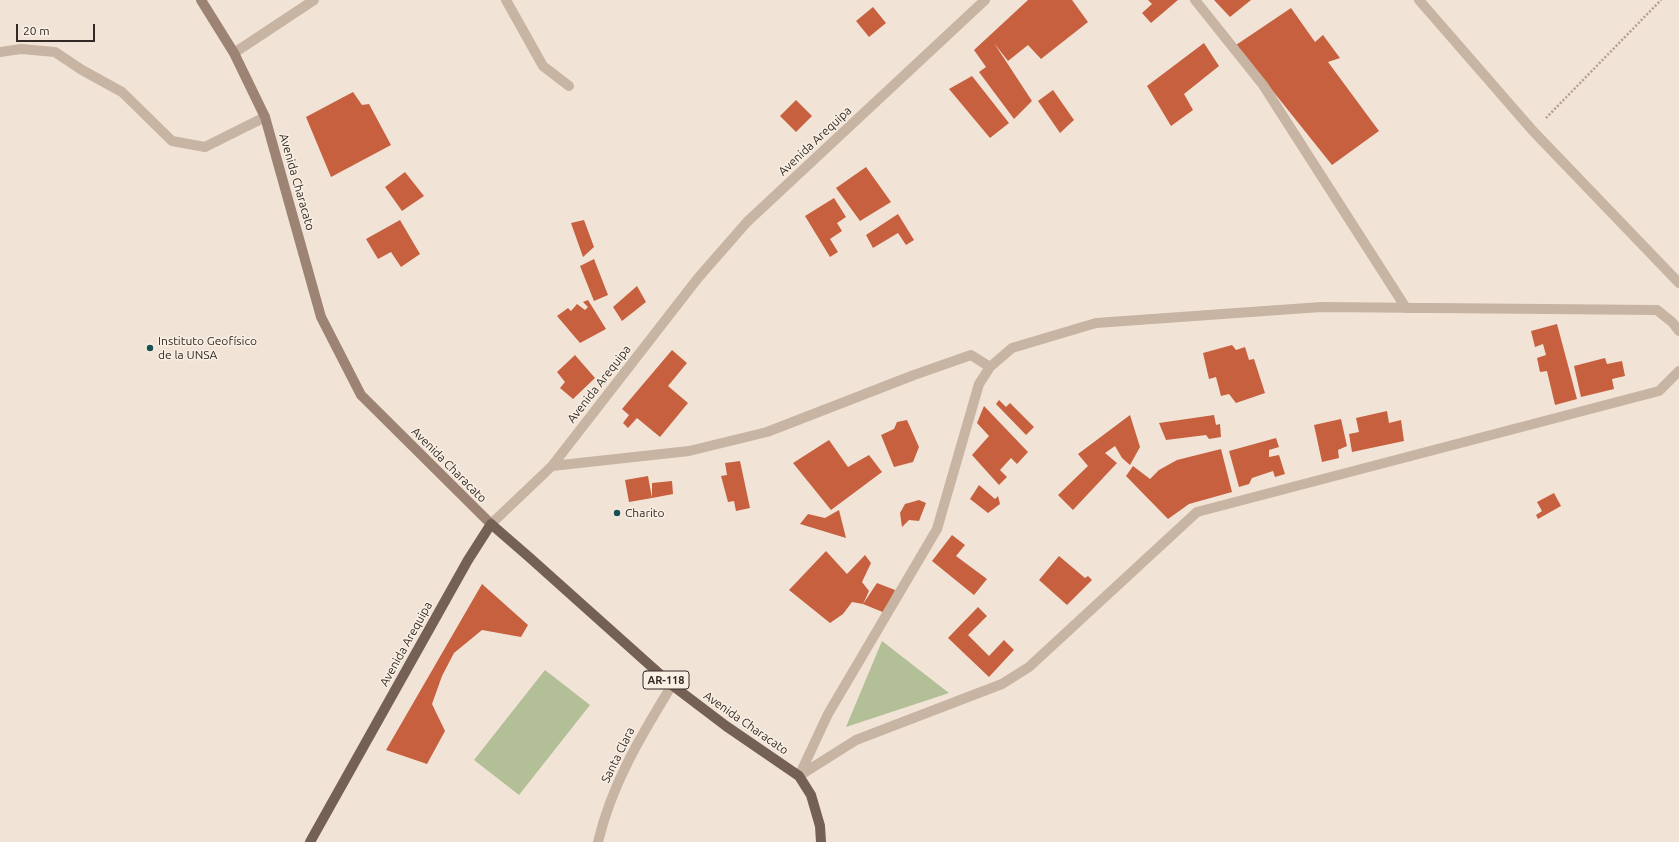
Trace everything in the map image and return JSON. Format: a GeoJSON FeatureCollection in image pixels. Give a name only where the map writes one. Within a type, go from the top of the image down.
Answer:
{"type":"FeatureCollection","features":[{"type":"Feature","properties":{"kind":"main road","name":"Avenida Characato"},"geometry":{"type":"LineString","coordinates":[[200,0],[234,53],[266,117],[322,317],[361,395],[491,524],[529,556],[672,685],[726,726],[798,776],[811,795],[820,826],[821,842]]}},
{"type":"Feature","properties":{"kind":"main road","name":"Avenida Arequipa"},"geometry":{"type":"LineString","coordinates":[[310,842],[468,560],[491,524]]}},
{"type":"Feature","properties":{"kind":"street"},"geometry":{"type":"LineString","coordinates":[[234,53],[314,0]]}},
{"type":"Feature","properties":{"kind":"street"},"geometry":{"type":"LineString","coordinates":[[506,0],[543,66],[569,86]]}},
{"type":"Feature","properties":{"kind":"street","name":"Avenida Arequipa"},"geometry":{"type":"LineString","coordinates":[[491,524],[552,466],[698,278],[747,222],[985,0]]}},
{"type":"Feature","properties":{"kind":"street"},"geometry":{"type":"LineString","coordinates":[[1194,0],[1263,85],[1406,308]]}},
{"type":"Feature","properties":{"kind":"street"},"geometry":{"type":"LineString","coordinates":[[1419,0],[1533,131],[1679,283]]}},
{"type":"Feature","properties":{"kind":"street"},"geometry":{"type":"LineString","coordinates":[[0,52],[21,49],[55,52],[82,70],[122,92],[172,141],[205,147],[266,117]]}},
{"type":"Feature","properties":{"kind":"street"},"geometry":{"type":"LineString","coordinates":[[798,776],[828,714],[937,529],[979,384],[990,367],[1012,348],[1096,323],[1322,308],[1657,310],[1672,322],[1679,331]]}},
{"type":"Feature","properties":{"kind":"street"},"geometry":{"type":"LineString","coordinates":[[552,466],[690,451],[767,432],[914,375],[971,355],[990,367]]}},
{"type":"Feature","properties":{"kind":"street"},"geometry":{"type":"LineString","coordinates":[[798,776],[856,740],[1002,684],[1029,667],[1197,512],[1659,391],[1679,370]]}},
{"type":"Feature","properties":{"kind":"street","name":"Santa Clara"},"geometry":{"type":"LineString","coordinates":[[598,842],[604,815],[633,749],[672,685]]}},
{"type":"Feature","properties":{"kind":"path"},"geometry":{"type":"LineString","coordinates":[[1533,131],[1661,0]]}},
{"type":"Feature","properties":{"kind":"green space"},"geometry":{"type":"Polygon","coordinates":[[[882,641],[949,693],[846,727],[882,641]]]}},
{"type":"Feature","properties":{"kind":"green space"},"geometry":{"type":"Polygon","coordinates":[[[545,670],[590,705],[519,795],[474,760],[545,670]]]}},
{"type":"Feature","properties":{"kind":"building"},"geometry":{"type":"Polygon","coordinates":[[[1028,0],[1072,0],[1088,22],[1041,59],[1028,45],[1008,61],[994,43],[1032,101],[1014,119],[979,72],[986,67],[974,50],[1028,0]]]}},
{"type":"Feature","properties":{"kind":"building"},"geometry":{"type":"Polygon","coordinates":[[[1148,0],[1178,0],[1151,23],[1142,13],[1152,4],[1148,0]]]}},
{"type":"Feature","properties":{"kind":"building"},"geometry":{"type":"Polygon","coordinates":[[[1214,0],[1251,0],[1230,17],[1214,0]]]}},
{"type":"Feature","properties":{"kind":"building"},"geometry":{"type":"Polygon","coordinates":[[[873,7],[886,23],[869,37],[856,21],[873,7]]]}},
{"type":"Feature","properties":{"kind":"building"},"geometry":{"type":"Polygon","coordinates":[[[1291,8],[1315,42],[1323,35],[1340,58],[1328,62],[1379,131],[1332,165],[1236,45],[1291,8]]]}},
{"type":"Feature","properties":{"kind":"building"},"geometry":{"type":"Polygon","coordinates":[[[1204,43],[1219,66],[1184,94],[1193,110],[1171,126],[1147,86],[1204,43]]]}},
{"type":"Feature","properties":{"kind":"building"},"geometry":{"type":"Polygon","coordinates":[[[972,76],[1009,123],[990,138],[949,89],[972,76]]]}},
{"type":"Feature","properties":{"kind":"building"},"geometry":{"type":"Polygon","coordinates":[[[1053,90],[1074,120],[1060,133],[1038,101],[1053,90]]]}},
{"type":"Feature","properties":{"kind":"building"},"geometry":{"type":"Polygon","coordinates":[[[353,92],[362,105],[369,104],[391,145],[331,177],[306,117],[353,92]]]}},
{"type":"Feature","properties":{"kind":"building"},"geometry":{"type":"Polygon","coordinates":[[[796,100],[812,116],[796,132],[780,116],[796,100]]]}},
{"type":"Feature","properties":{"kind":"building"},"geometry":{"type":"Polygon","coordinates":[[[866,167],[891,202],[860,221],[836,188],[866,167]]]}},
{"type":"Feature","properties":{"kind":"building"},"geometry":{"type":"Polygon","coordinates":[[[405,172],[424,196],[402,211],[385,187],[405,172]]]}},
{"type":"Feature","properties":{"kind":"building"},"geometry":{"type":"Polygon","coordinates":[[[834,198],[846,217],[837,223],[842,231],[830,239],[838,252],[830,257],[805,216],[834,198]]]}},
{"type":"Feature","properties":{"kind":"building"},"geometry":{"type":"Polygon","coordinates":[[[898,214],[914,240],[906,245],[898,233],[873,248],[866,235],[898,214]]]}},
{"type":"Feature","properties":{"kind":"building"},"geometry":{"type":"Polygon","coordinates":[[[400,220],[420,254],[401,267],[391,252],[378,259],[366,239],[400,220]]]}},
{"type":"Feature","properties":{"kind":"building"},"geometry":{"type":"Polygon","coordinates":[[[584,220],[594,247],[583,257],[571,223],[584,220]]]}},
{"type":"Feature","properties":{"kind":"building"},"geometry":{"type":"Polygon","coordinates":[[[594,259],[608,295],[594,301],[580,266],[594,259]]]}},
{"type":"Feature","properties":{"kind":"building"},"geometry":{"type":"Polygon","coordinates":[[[637,286],[646,302],[622,321],[613,307],[637,286]]]}},
{"type":"Feature","properties":{"kind":"building"},"geometry":{"type":"Polygon","coordinates":[[[588,300],[606,329],[580,343],[557,316],[568,308],[571,311],[577,304],[585,310],[588,307],[583,302],[588,300]]]}},
{"type":"Feature","properties":{"kind":"building"},"geometry":{"type":"Polygon","coordinates":[[[1557,324],[1577,399],[1555,405],[1547,371],[1540,372],[1537,358],[1546,355],[1543,344],[1535,347],[1531,331],[1557,324]]]}},
{"type":"Feature","properties":{"kind":"building"},"geometry":{"type":"Polygon","coordinates":[[[1232,345],[1236,350],[1245,347],[1249,360],[1254,359],[1265,393],[1236,403],[1229,394],[1221,396],[1216,377],[1209,379],[1203,353],[1232,345]]]}},
{"type":"Feature","properties":{"kind":"building"},"geometry":{"type":"Polygon","coordinates":[[[672,350],[687,363],[668,386],[688,403],[660,437],[637,418],[628,428],[623,423],[629,415],[622,409],[672,350]]]}},
{"type":"Feature","properties":{"kind":"building"},"geometry":{"type":"Polygon","coordinates":[[[575,355],[595,378],[573,399],[560,388],[565,382],[557,372],[575,355]]]}},
{"type":"Feature","properties":{"kind":"building"},"geometry":{"type":"Polygon","coordinates":[[[1605,358],[1607,364],[1622,361],[1625,376],[1612,379],[1614,389],[1581,397],[1574,366],[1605,358]]]}},
{"type":"Feature","properties":{"kind":"building"},"geometry":{"type":"Polygon","coordinates":[[[999,400],[1006,407],[1010,403],[1034,427],[1026,435],[996,404],[999,400]]]}},
{"type":"Feature","properties":{"kind":"building"},"geometry":{"type":"Polygon","coordinates":[[[984,406],[1028,452],[1017,464],[1011,458],[1000,470],[1007,477],[999,485],[972,455],[989,436],[977,423],[984,406]]]}},
{"type":"Feature","properties":{"kind":"building"},"geometry":{"type":"Polygon","coordinates":[[[1387,411],[1389,423],[1401,420],[1404,441],[1352,452],[1349,434],[1359,432],[1356,418],[1387,411]]]}},
{"type":"Feature","properties":{"kind":"building"},"geometry":{"type":"Polygon","coordinates":[[[1130,415],[1140,447],[1130,465],[1122,458],[1115,446],[1105,453],[1117,463],[1073,510],[1058,495],[1088,466],[1078,454],[1130,415]]]}},
{"type":"Feature","properties":{"kind":"building"},"geometry":{"type":"Polygon","coordinates":[[[1214,415],[1216,425],[1220,424],[1221,437],[1209,439],[1206,435],[1166,440],[1159,423],[1214,415]]]}},
{"type":"Feature","properties":{"kind":"building"},"geometry":{"type":"Polygon","coordinates":[[[1341,419],[1347,446],[1338,450],[1339,458],[1322,462],[1314,425],[1341,419]]]}},
{"type":"Feature","properties":{"kind":"building"},"geometry":{"type":"Polygon","coordinates":[[[907,420],[919,447],[913,462],[894,467],[881,435],[894,429],[897,422],[907,420]]]}},
{"type":"Feature","properties":{"kind":"building"},"geometry":{"type":"Polygon","coordinates":[[[1276,438],[1279,447],[1269,450],[1269,457],[1279,455],[1285,474],[1275,477],[1273,471],[1252,478],[1249,484],[1239,487],[1229,451],[1276,438]]]}},
{"type":"Feature","properties":{"kind":"building"},"geometry":{"type":"Polygon","coordinates":[[[829,440],[848,467],[869,455],[882,472],[831,510],[793,463],[829,440]]]}},
{"type":"Feature","properties":{"kind":"building"},"geometry":{"type":"Polygon","coordinates":[[[1221,449],[1232,492],[1189,504],[1168,519],[1126,476],[1133,466],[1150,479],[1159,470],[1177,460],[1221,449]]]}},
{"type":"Feature","properties":{"kind":"building"},"geometry":{"type":"Polygon","coordinates":[[[740,461],[750,508],[736,511],[734,501],[728,502],[721,476],[727,475],[725,463],[740,461]]]}},
{"type":"Feature","properties":{"kind":"building"},"geometry":{"type":"Polygon","coordinates":[[[648,476],[652,498],[629,502],[625,480],[648,476]]]}},
{"type":"Feature","properties":{"kind":"building"},"geometry":{"type":"Polygon","coordinates":[[[672,481],[673,494],[652,498],[652,483],[672,481]]]}},
{"type":"Feature","properties":{"kind":"building"},"geometry":{"type":"Polygon","coordinates":[[[979,485],[995,499],[998,496],[1000,504],[988,513],[970,499],[979,485]]]}},
{"type":"Feature","properties":{"kind":"building"},"geometry":{"type":"Polygon","coordinates":[[[1554,493],[1561,506],[1538,519],[1536,515],[1542,511],[1537,502],[1554,493]]]}},
{"type":"Feature","properties":{"kind":"building"},"geometry":{"type":"Polygon","coordinates":[[[919,500],[926,503],[919,521],[909,520],[902,527],[900,513],[905,504],[919,500]]]}},
{"type":"Feature","properties":{"kind":"building"},"geometry":{"type":"Polygon","coordinates":[[[839,510],[846,538],[800,524],[808,514],[825,518],[839,510]]]}},
{"type":"Feature","properties":{"kind":"building"},"geometry":{"type":"Polygon","coordinates":[[[952,535],[965,545],[956,556],[987,579],[974,595],[932,561],[952,535]]]}},
{"type":"Feature","properties":{"kind":"building"},"geometry":{"type":"Polygon","coordinates":[[[826,551],[847,574],[865,555],[871,563],[862,582],[869,591],[863,604],[852,602],[843,614],[830,623],[789,590],[826,551]]]}},
{"type":"Feature","properties":{"kind":"building"},"geometry":{"type":"Polygon","coordinates":[[[1059,556],[1085,578],[1088,576],[1092,580],[1067,605],[1039,580],[1059,556]]]}},
{"type":"Feature","properties":{"kind":"building"},"geometry":{"type":"Polygon","coordinates":[[[877,583],[895,590],[885,613],[863,604],[877,583]]]}},
{"type":"Feature","properties":{"kind":"building"},"geometry":{"type":"Polygon","coordinates":[[[482,584],[528,625],[521,637],[482,630],[454,653],[442,676],[432,704],[445,731],[427,764],[386,750],[482,584]]]}},
{"type":"Feature","properties":{"kind":"building"},"geometry":{"type":"Polygon","coordinates":[[[978,607],[987,616],[968,635],[989,656],[1004,640],[1014,650],[989,677],[948,638],[978,607]]]}},
{"type":"Feature","properties":{"kind":"place","name":"Instituto Geofísico de la UNSA"},"geometry":{"type":"Point","coordinates":[150,348]}},
{"type":"Feature","properties":{"kind":"place","name":"Charito"},"geometry":{"type":"Point","coordinates":[617,513]}}]}
